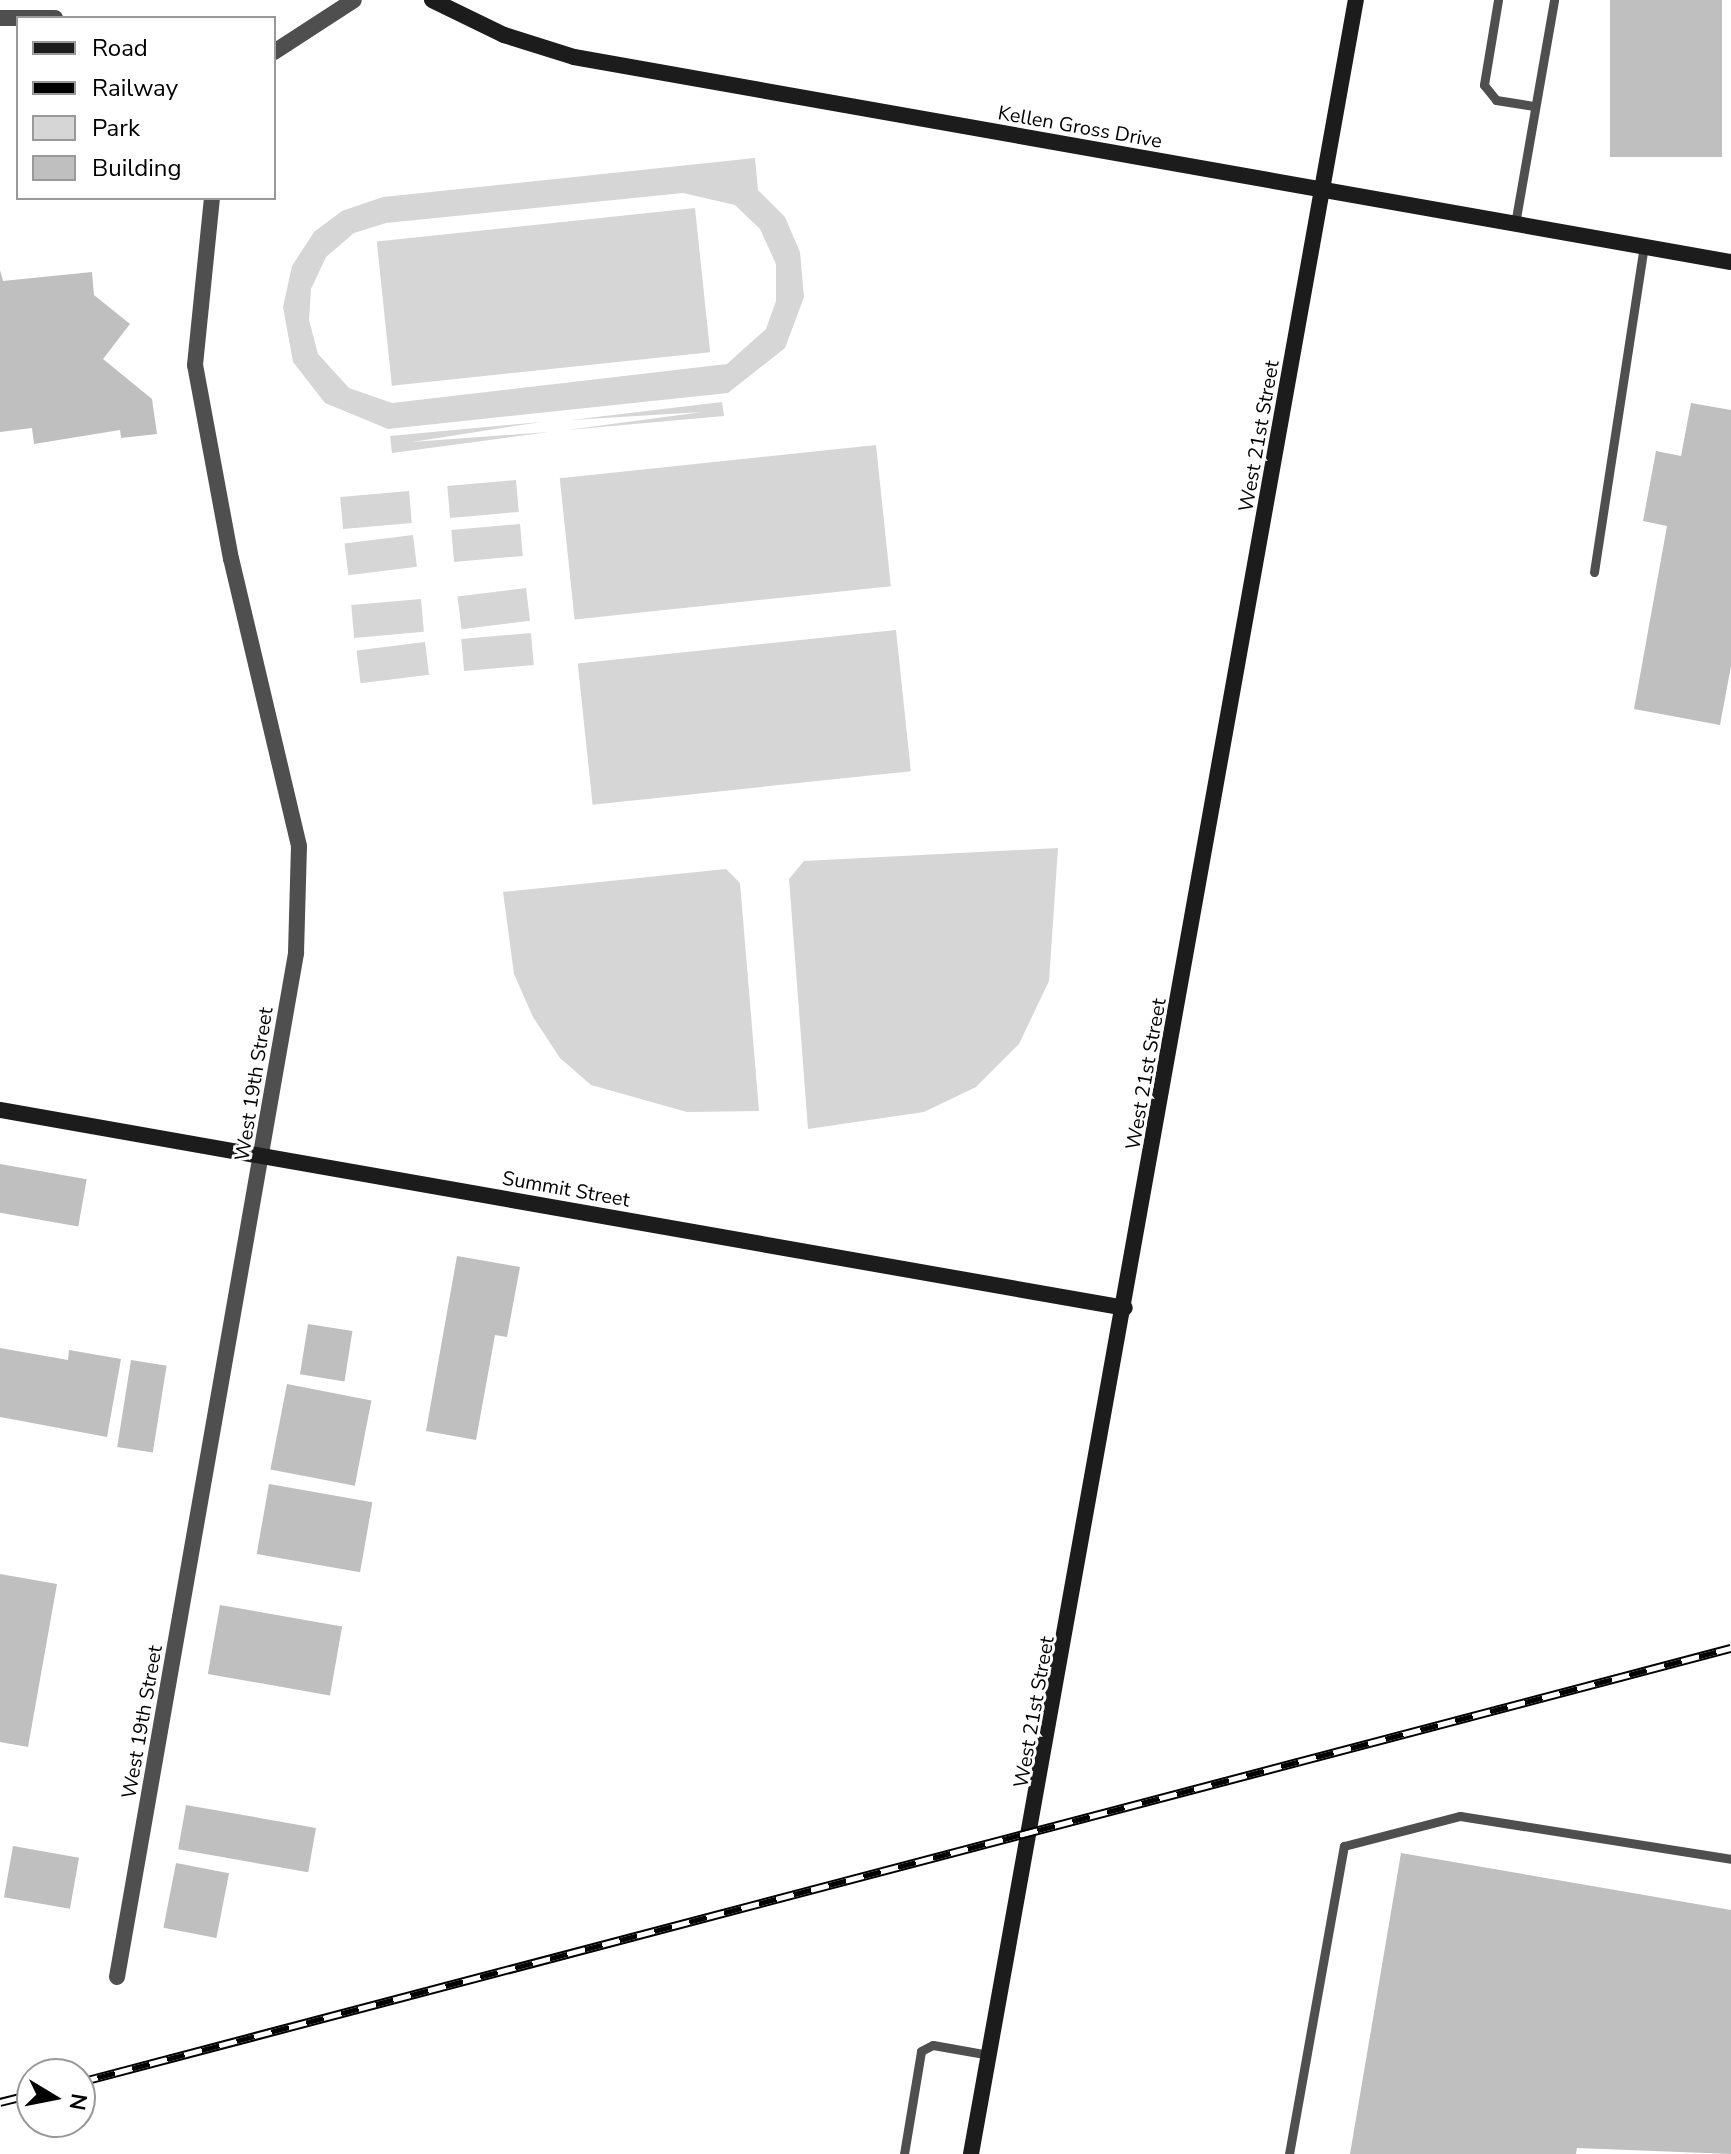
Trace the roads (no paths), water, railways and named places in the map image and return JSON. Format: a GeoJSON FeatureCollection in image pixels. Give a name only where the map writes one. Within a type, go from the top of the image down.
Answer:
{"type":"FeatureCollection","features":[{"type":"Feature","properties":{"kind":"street"},"geometry":{"type":"LineString","coordinates":[[276,51],[354,0]]}},
{"type":"Feature","properties":{"kind":"street","name":"Kellen Gross Drive"},"geometry":{"type":"LineString","coordinates":[[432,0],[504,35],[574,57],[1731,262]]}},
{"type":"Feature","properties":{"kind":"street","name":"West 21st Street"},"geometry":{"type":"LineString","coordinates":[[971,2154],[1125,1308],[1356,0]]}},
{"type":"Feature","properties":{"kind":"street","name":"West 19th Street"},"geometry":{"type":"LineString","coordinates":[[117,1977],[296,953],[299,846],[231,559],[195,365],[212,200]]}},
{"type":"Feature","properties":{"kind":"street","name":"Summit Street"},"geometry":{"type":"LineString","coordinates":[[0,1110],[1125,1308]]}},
{"type":"Feature","properties":{"kind":"lane"},"geometry":{"type":"LineString","coordinates":[[1498,0],[1484,85],[1496,100],[1535,106]]}},
{"type":"Feature","properties":{"kind":"lane"},"geometry":{"type":"LineString","coordinates":[[1515,224],[1554,0]]}},
{"type":"Feature","properties":{"kind":"lane"},"geometry":{"type":"LineString","coordinates":[[1594,572],[1644,247]]}},
{"type":"Feature","properties":{"kind":"lane"},"geometry":{"type":"LineString","coordinates":[[1289,2154],[1344,1846],[1460,1816],[1731,1859]]}},
{"type":"Feature","properties":{"kind":"lane"},"geometry":{"type":"LineString","coordinates":[[904,2154],[921,2051],[933,2045],[990,2055]]}},
{"type":"Feature","properties":{"kind":"railway"},"geometry":{"type":"LineString","coordinates":[[96,2078],[1731,1648]]}},
{"type":"Feature","properties":{"kind":"railway"},"geometry":{"type":"LineString","coordinates":[[0,2102],[16,2098]]}}]}
